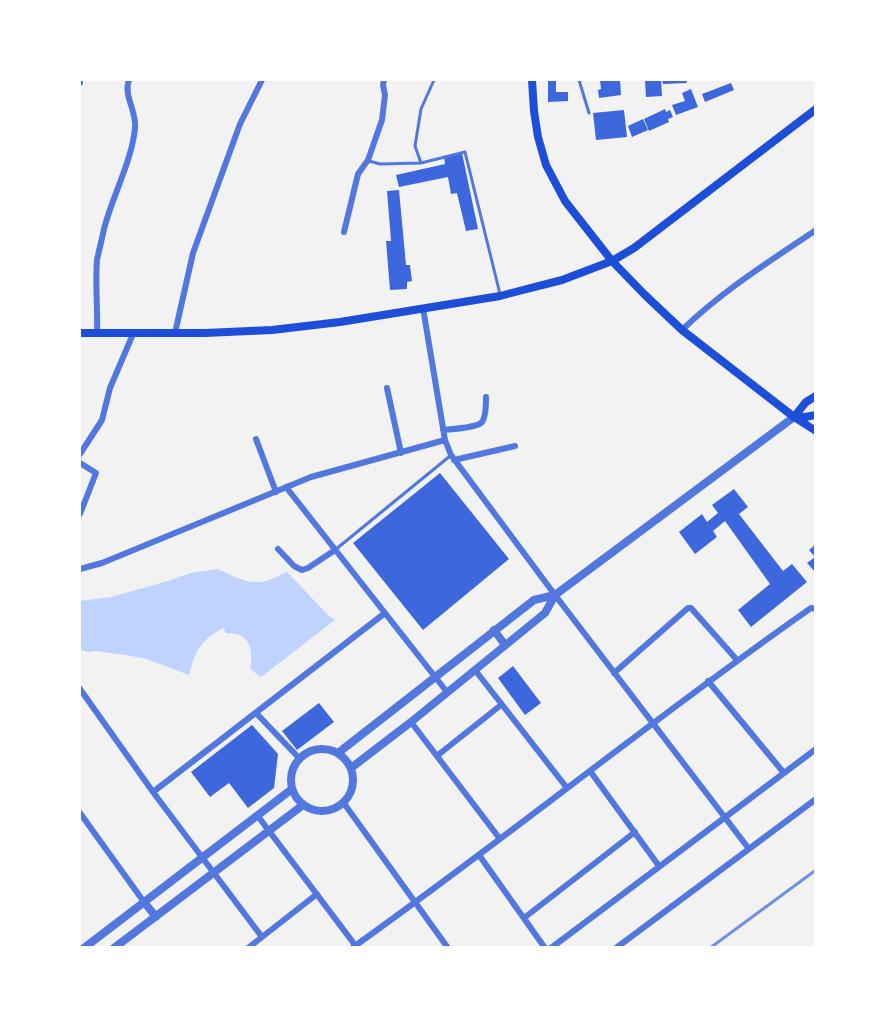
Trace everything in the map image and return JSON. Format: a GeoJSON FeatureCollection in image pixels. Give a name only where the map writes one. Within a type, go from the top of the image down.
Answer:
{"type":"FeatureCollection","features":[{"type":"Feature","properties":{"kind":"main road"},"geometry":{"type":"LineString","coordinates":[[532,80],[538,137],[546,165],[565,201],[612,261],[682,330],[794,417],[816,431]]}},
{"type":"Feature","properties":{"kind":"main road"},"geometry":{"type":"LineString","coordinates":[[80,333],[133,334],[272,330],[500,296],[562,280],[612,261],[634,248],[816,109]]}},
{"type":"Feature","properties":{"kind":"main road"},"geometry":{"type":"LineString","coordinates":[[794,417],[806,402],[816,396]]}},
{"type":"Feature","properties":{"kind":"main road"},"geometry":{"type":"LineString","coordinates":[[794,417],[816,415]]}},
{"type":"Feature","properties":{"kind":"street"},"geometry":{"type":"LineString","coordinates":[[97,334],[98,260],[105,227],[135,130],[135,117],[127,92],[129,80]]}},
{"type":"Feature","properties":{"kind":"street"},"geometry":{"type":"LineString","coordinates":[[175,333],[192,253],[240,124],[262,80]]}},
{"type":"Feature","properties":{"kind":"street"},"geometry":{"type":"LineString","coordinates":[[344,232],[358,174],[368,160],[382,120],[384,80]]}},
{"type":"Feature","properties":{"kind":"street"},"geometry":{"type":"LineString","coordinates":[[682,330],[720,296],[816,230]]}},
{"type":"Feature","properties":{"kind":"street"},"geometry":{"type":"LineString","coordinates":[[423,308],[443,430],[453,458],[749,849]]}},
{"type":"Feature","properties":{"kind":"street"},"geometry":{"type":"LineString","coordinates":[[80,454],[82,446],[102,420],[110,388],[133,334]]}},
{"type":"Feature","properties":{"kind":"street"},"geometry":{"type":"LineString","coordinates":[[387,388],[401,453]]}},
{"type":"Feature","properties":{"kind":"street"},"geometry":{"type":"LineString","coordinates":[[443,430],[475,426],[481,423],[484,419],[486,397]]}},
{"type":"Feature","properties":{"kind":"street"},"geometry":{"type":"LineString","coordinates":[[338,753],[534,600],[555,595],[794,417]]}},
{"type":"Feature","properties":{"kind":"street"},"geometry":{"type":"LineString","coordinates":[[256,439],[276,492]]}},
{"type":"Feature","properties":{"kind":"street"},"geometry":{"type":"LineString","coordinates":[[80,569],[102,563],[255,502],[311,477],[445,440]]}},
{"type":"Feature","properties":{"kind":"street"},"geometry":{"type":"LineString","coordinates":[[453,458],[515,446]]}},
{"type":"Feature","properties":{"kind":"street"},"geometry":{"type":"LineString","coordinates":[[80,463],[96,473],[80,514]]}},
{"type":"Feature","properties":{"kind":"street"},"geometry":{"type":"LineString","coordinates":[[286,487],[447,692]]}},
{"type":"Feature","properties":{"kind":"street"},"geometry":{"type":"LineString","coordinates":[[278,549],[294,566],[302,570],[335,550]]}},
{"type":"Feature","properties":{"kind":"street"},"geometry":{"type":"LineString","coordinates":[[351,768],[545,613],[555,595]]}},
{"type":"Feature","properties":{"kind":"street"},"geometry":{"type":"LineString","coordinates":[[614,673],[688,608],[691,608],[737,660]]}},
{"type":"Feature","properties":{"kind":"street"},"geometry":{"type":"LineString","coordinates":[[257,815],[354,946],[415,903],[708,681],[811,608],[816,609]]}},
{"type":"Feature","properties":{"kind":"street"},"geometry":{"type":"LineString","coordinates":[[153,792],[385,613]]}},
{"type":"Feature","properties":{"kind":"street"},"geometry":{"type":"LineString","coordinates":[[494,630],[505,645]]}},
{"type":"Feature","properties":{"kind":"street"},"geometry":{"type":"LineString","coordinates":[[475,670],[567,788]]}},
{"type":"Feature","properties":{"kind":"street"},"geometry":{"type":"LineString","coordinates":[[708,681],[784,773]]}},
{"type":"Feature","properties":{"kind":"street"},"geometry":{"type":"LineString","coordinates":[[80,689],[153,792],[262,937]]}},
{"type":"Feature","properties":{"kind":"street"},"geometry":{"type":"LineString","coordinates":[[438,755],[501,705]]}},
{"type":"Feature","properties":{"kind":"street"},"geometry":{"type":"LineString","coordinates":[[256,713],[299,758]]}},
{"type":"Feature","properties":{"kind":"street"},"geometry":{"type":"LineString","coordinates":[[411,722],[500,839]]}},
{"type":"Feature","properties":{"kind":"street"},"geometry":{"type":"LineString","coordinates":[[318,748],[338,753],[351,768],[353,777],[349,795],[344,802],[328,811],[311,809],[303,805],[296,798],[290,781],[294,764],[308,751],[318,748]]}},
{"type":"Feature","properties":{"kind":"street"},"geometry":{"type":"LineString","coordinates":[[551,948],[816,749]]}},
{"type":"Feature","properties":{"kind":"street"},"geometry":{"type":"LineString","coordinates":[[590,771],[659,866]]}},
{"type":"Feature","properties":{"kind":"street"},"geometry":{"type":"LineString","coordinates":[[80,942],[84,948],[292,789]]}},
{"type":"Feature","properties":{"kind":"street"},"geometry":{"type":"LineString","coordinates":[[616,948],[816,799]]}},
{"type":"Feature","properties":{"kind":"street"},"geometry":{"type":"LineString","coordinates":[[344,802],[448,948]]}},
{"type":"Feature","properties":{"kind":"street"},"geometry":{"type":"LineString","coordinates":[[114,948],[303,805]]}},
{"type":"Feature","properties":{"kind":"street"},"geometry":{"type":"LineString","coordinates":[[80,813],[156,917]]}},
{"type":"Feature","properties":{"kind":"street"},"geometry":{"type":"LineString","coordinates":[[524,918],[635,832]]}},
{"type":"Feature","properties":{"kind":"street"},"geometry":{"type":"LineString","coordinates":[[478,855],[545,948]]}},
{"type":"Feature","properties":{"kind":"street"},"geometry":{"type":"LineString","coordinates":[[248,948],[317,894]]}},
{"type":"Feature","properties":{"kind":"lane"},"geometry":{"type":"LineString","coordinates":[[421,163],[415,146],[421,109],[434,80]]}},
{"type":"Feature","properties":{"kind":"lane"},"geometry":{"type":"LineString","coordinates":[[579,80],[589,112]]}},
{"type":"Feature","properties":{"kind":"lane"},"geometry":{"type":"LineString","coordinates":[[368,160],[380,164],[421,163],[465,152],[500,296]]}},
{"type":"Feature","properties":{"kind":"lane"},"geometry":{"type":"LineString","coordinates":[[335,550],[453,458]]}},
{"type":"Feature","properties":{"kind":"water"},"geometry":{"type":"Polygon","coordinates":[[[217,569],[243,580],[256,582],[269,580],[287,572],[335,620],[261,677],[250,669],[251,653],[245,639],[236,634],[226,633],[223,628],[209,637],[200,647],[189,675],[147,659],[80,650],[80,601],[111,597],[191,573],[217,569]]]}},
{"type":"Feature","properties":{"kind":"building"},"geometry":{"type":"Polygon","coordinates":[[[548,80],[556,80],[556,92],[568,92],[568,101],[548,102],[548,80]]]}},
{"type":"Feature","properties":{"kind":"building"},"geometry":{"type":"Polygon","coordinates":[[[600,80],[620,80],[621,95],[599,98],[600,80]]]}},
{"type":"Feature","properties":{"kind":"building"},"geometry":{"type":"Polygon","coordinates":[[[645,80],[661,80],[662,96],[646,97],[645,80]]]}},
{"type":"Feature","properties":{"kind":"building"},"geometry":{"type":"Polygon","coordinates":[[[662,80],[686,80],[687,83],[663,84],[662,80]]]}},
{"type":"Feature","properties":{"kind":"building"},"geometry":{"type":"Polygon","coordinates":[[[731,83],[734,90],[705,102],[702,94],[731,83]]]}},
{"type":"Feature","properties":{"kind":"building"},"geometry":{"type":"Polygon","coordinates":[[[691,89],[698,107],[676,115],[672,105],[685,101],[682,93],[691,89]]]}},
{"type":"Feature","properties":{"kind":"building"},"geometry":{"type":"Polygon","coordinates":[[[665,109],[666,112],[670,110],[673,117],[668,119],[669,122],[649,131],[644,119],[665,109]]]}},
{"type":"Feature","properties":{"kind":"building"},"geometry":{"type":"Polygon","coordinates":[[[624,110],[627,137],[596,140],[593,113],[624,110]]]}},
{"type":"Feature","properties":{"kind":"building"},"geometry":{"type":"Polygon","coordinates":[[[643,119],[648,130],[632,137],[628,126],[643,119]]]}},
{"type":"Feature","properties":{"kind":"building"},"geometry":{"type":"Polygon","coordinates":[[[462,153],[478,229],[466,231],[457,193],[451,194],[448,177],[399,187],[396,175],[445,164],[444,157],[462,153]]]}},
{"type":"Feature","properties":{"kind":"building"},"geometry":{"type":"Polygon","coordinates":[[[399,190],[406,265],[410,265],[412,281],[407,282],[407,289],[390,290],[386,241],[391,241],[387,191],[399,190]]]}},
{"type":"Feature","properties":{"kind":"building"},"geometry":{"type":"Polygon","coordinates":[[[440,473],[509,559],[423,630],[353,543],[440,473]]]}},
{"type":"Feature","properties":{"kind":"building"},"geometry":{"type":"Polygon","coordinates":[[[734,489],[748,507],[739,514],[783,571],[792,564],[807,582],[751,627],[738,610],[770,584],[725,521],[713,531],[717,537],[695,554],[679,532],[702,514],[707,522],[718,513],[712,505],[734,489]]]}},
{"type":"Feature","properties":{"kind":"building"},"geometry":{"type":"Polygon","coordinates":[[[816,544],[816,573],[807,563],[815,557],[809,550],[816,544]]]}},
{"type":"Feature","properties":{"kind":"building"},"geometry":{"type":"Polygon","coordinates":[[[513,666],[541,703],[525,715],[498,678],[513,666]]]}},
{"type":"Feature","properties":{"kind":"building"},"geometry":{"type":"Polygon","coordinates":[[[319,703],[334,722],[297,750],[282,731],[319,703]]]}},
{"type":"Feature","properties":{"kind":"building"},"geometry":{"type":"Polygon","coordinates":[[[252,725],[278,754],[274,788],[248,808],[229,783],[210,797],[191,772],[252,725]]]}},
{"type":"Feature","properties":{"kind":"railway"},"geometry":{"type":"LineString","coordinates":[[710,948],[816,870]]}}]}
